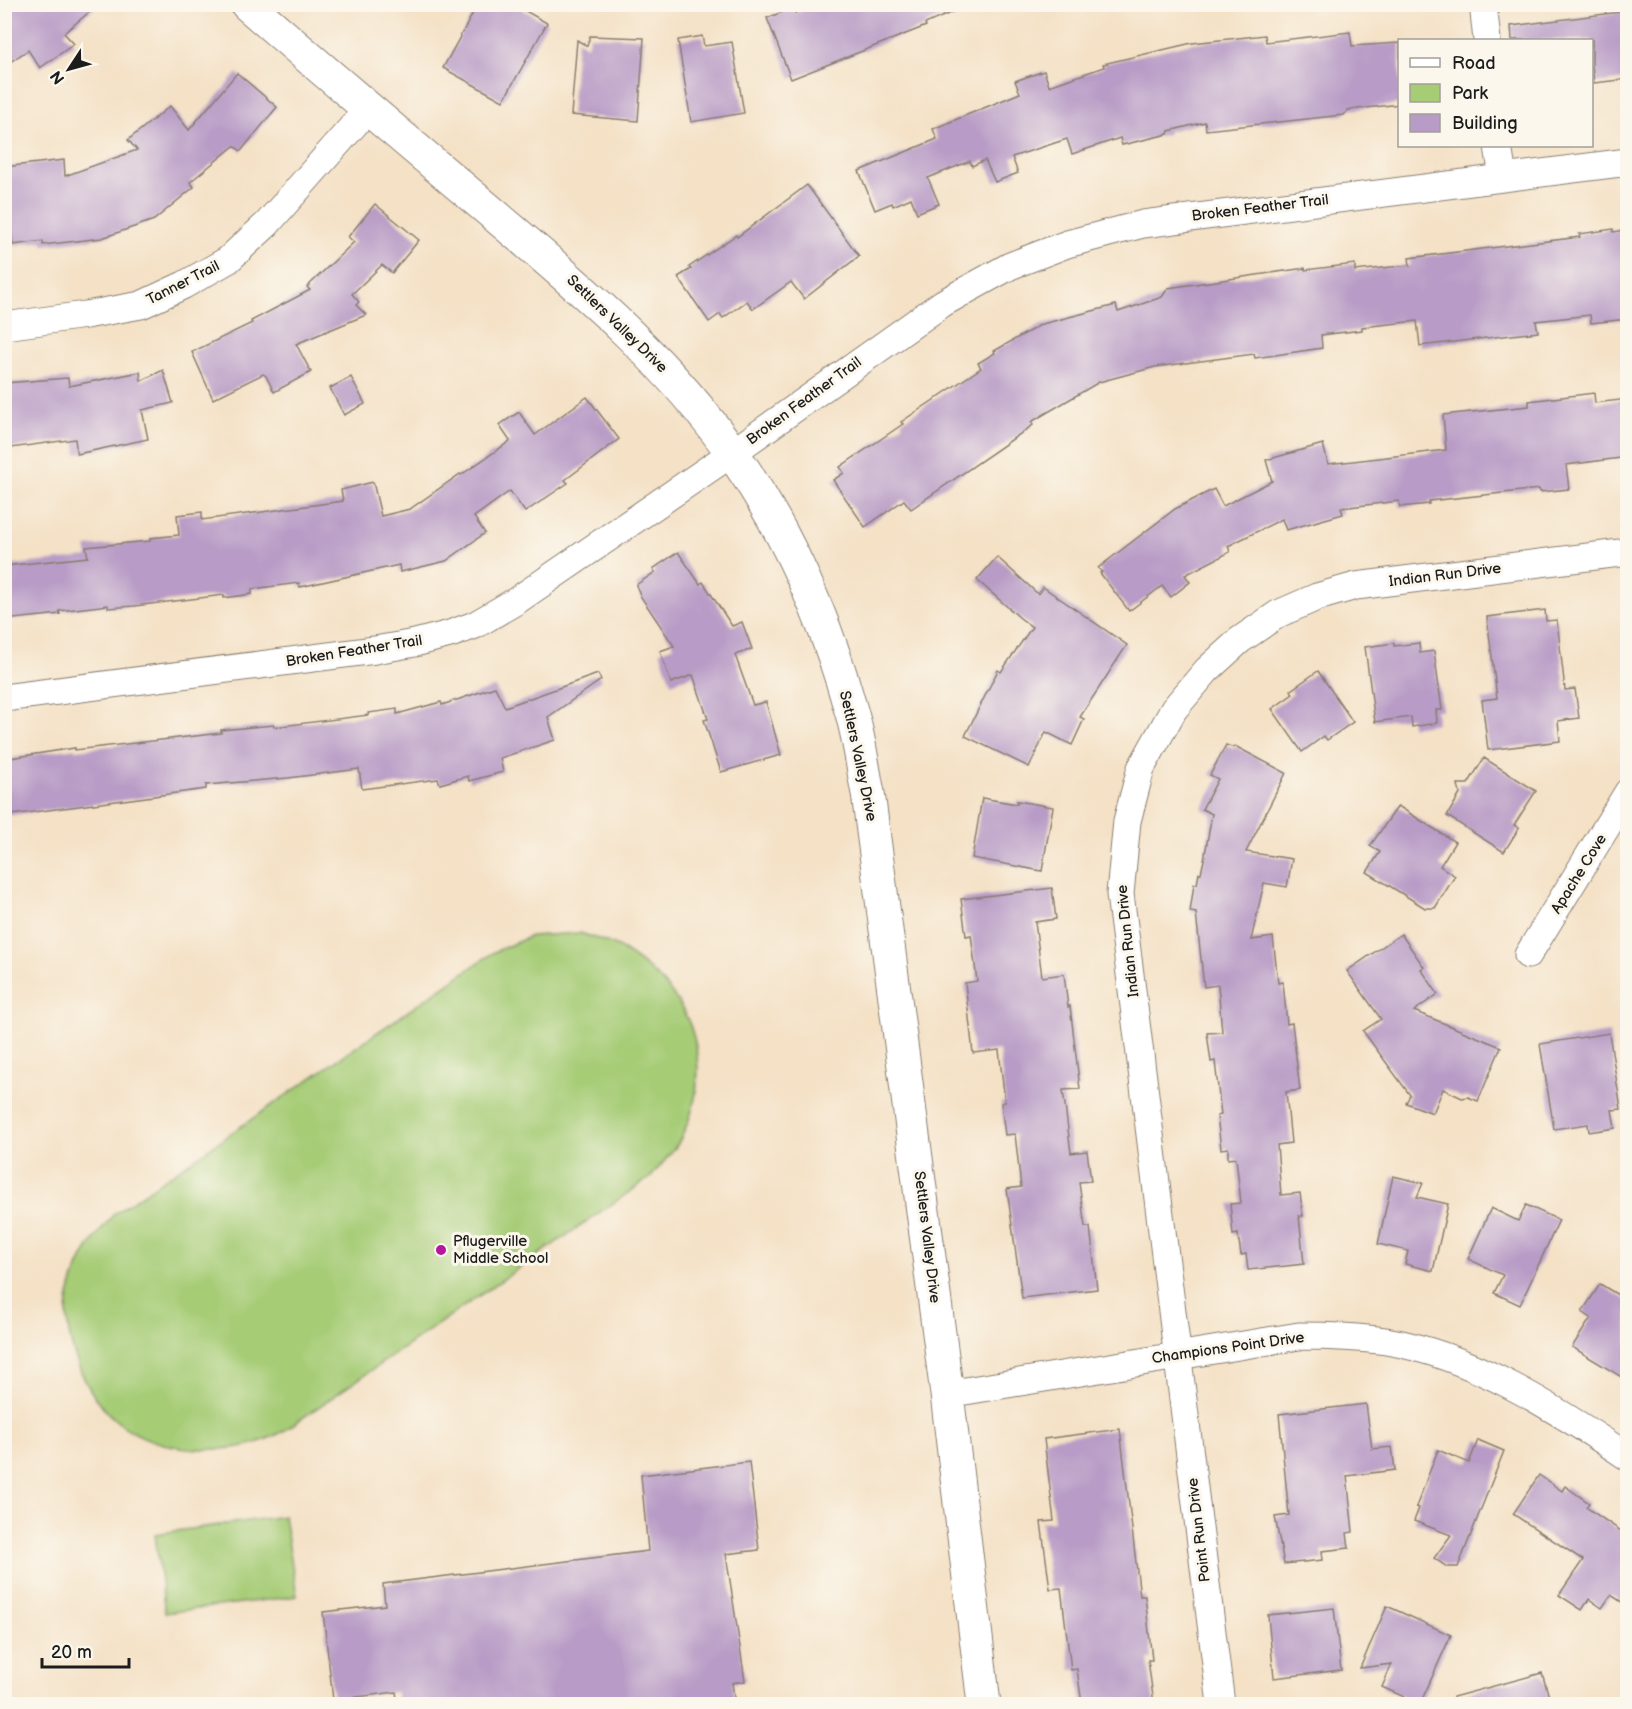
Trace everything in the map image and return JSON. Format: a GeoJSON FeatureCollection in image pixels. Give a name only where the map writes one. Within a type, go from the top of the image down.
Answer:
{"type":"FeatureCollection","features":[{"type":"Feature","properties":{"kind":"street","name":"Settlers Valley Drive"},"geometry":{"type":"LineString","coordinates":[[247,4],[594,299],[670,374],[732,453],[763,502],[795,561],[825,629],[851,708],[868,793],[947,1394],[984,1704]]}},
{"type":"Feature","properties":{"kind":"street"},"geometry":{"type":"LineString","coordinates":[[1483,4],[1487,39]]}},
{"type":"Feature","properties":{"kind":"street","name":"Tanner Trail"},"geometry":{"type":"LineString","coordinates":[[4,326],[86,315],[141,304],[184,285],[228,260],[267,224],[368,109]]}},
{"type":"Feature","properties":{"kind":"street"},"geometry":{"type":"LineString","coordinates":[[1498,147],[1503,177]]}},
{"type":"Feature","properties":{"kind":"street","name":"Broken Feather Trail"},"geometry":{"type":"LineString","coordinates":[[4,698],[375,650],[415,643],[475,625],[516,601],[732,453],[943,303],[1010,266],[1067,244],[1143,224],[1628,162]]}},
{"type":"Feature","properties":{"kind":"street","name":"Indian Run Drive"},"geometry":{"type":"LineString","coordinates":[[1178,1355],[1120,894],[1127,820],[1141,768],[1174,709],[1207,670],[1240,640],[1278,614],[1317,597],[1356,586],[1628,552]]}},
{"type":"Feature","properties":{"kind":"street","name":"Apache Cove"},"geometry":{"type":"LineString","coordinates":[[1528,955],[1628,792]]}},
{"type":"Feature","properties":{"kind":"street","name":"Champions Point Drive"},"geometry":{"type":"LineString","coordinates":[[947,1394],[1299,1336],[1346,1336],[1388,1342],[1435,1354],[1492,1376],[1560,1412],[1628,1457]]}},
{"type":"Feature","properties":{"kind":"street","name":"Point Run Drive"},"geometry":{"type":"LineString","coordinates":[[1178,1355],[1221,1704]]}},
{"type":"Feature","properties":{"kind":"green space"},"geometry":{"type":"Polygon","coordinates":[[[580,933],[618,947],[649,970],[679,1003],[691,1028],[698,1062],[691,1114],[677,1145],[651,1177],[282,1432],[251,1444],[232,1448],[199,1449],[154,1441],[118,1422],[91,1392],[81,1372],[70,1337],[67,1310],[76,1272],[98,1233],[114,1214],[494,952],[531,936],[580,933]]]}},
{"type":"Feature","properties":{"kind":"green space"},"geometry":{"type":"Polygon","coordinates":[[[284,1516],[297,1596],[165,1613],[155,1534],[284,1516]]]}},
{"type":"Feature","properties":{"kind":"building"},"geometry":{"type":"Polygon","coordinates":[[[4,4],[99,4],[64,33],[74,44],[40,68],[28,50],[4,66],[4,4]]]}},
{"type":"Feature","properties":{"kind":"building"},"geometry":{"type":"Polygon","coordinates":[[[478,4],[513,4],[547,23],[503,101],[443,68],[478,4]]]}},
{"type":"Feature","properties":{"kind":"building"},"geometry":{"type":"Polygon","coordinates":[[[816,4],[971,4],[925,24],[926,26],[791,79],[767,18],[793,8],[795,13],[816,4]]]}},
{"type":"Feature","properties":{"kind":"building"},"geometry":{"type":"Polygon","coordinates":[[[1628,11],[1628,79],[1594,83],[1593,39],[1512,39],[1511,26],[1628,11]]]}},
{"type":"Feature","properties":{"kind":"building"},"geometry":{"type":"Polygon","coordinates":[[[1350,32],[1352,46],[1398,43],[1398,104],[1348,110],[1344,115],[1206,130],[1205,122],[1122,145],[1120,138],[1072,154],[1067,139],[1012,157],[1018,173],[995,182],[985,160],[972,166],[970,161],[928,178],[939,204],[917,213],[911,198],[893,206],[892,203],[875,210],[859,171],[937,139],[933,129],[1020,93],[1015,81],[1044,71],[1049,86],[1104,67],[1103,64],[1192,43],[1265,35],[1266,42],[1350,32]]]}},
{"type":"Feature","properties":{"kind":"building"},"geometry":{"type":"Polygon","coordinates":[[[590,36],[644,38],[638,121],[571,115],[577,40],[587,46],[590,36]]]}},
{"type":"Feature","properties":{"kind":"building"},"geometry":{"type":"Polygon","coordinates":[[[702,36],[704,46],[732,42],[744,113],[691,122],[678,40],[702,36]]]}},
{"type":"Feature","properties":{"kind":"building"},"geometry":{"type":"Polygon","coordinates":[[[237,73],[277,107],[241,151],[234,146],[190,182],[194,187],[154,220],[102,238],[43,245],[43,241],[13,245],[4,167],[64,160],[65,176],[137,150],[128,140],[170,106],[189,130],[237,73]]]}},
{"type":"Feature","properties":{"kind":"building"},"geometry":{"type":"Polygon","coordinates":[[[807,185],[859,256],[804,299],[791,282],[753,309],[747,301],[723,318],[720,314],[709,322],[678,277],[807,185]]]}},
{"type":"Feature","properties":{"kind":"building"},"geometry":{"type":"Polygon","coordinates":[[[375,204],[419,240],[392,273],[382,265],[352,294],[359,302],[356,305],[366,315],[296,344],[311,372],[274,392],[263,374],[213,399],[192,352],[252,323],[251,321],[310,290],[307,287],[354,242],[348,237],[375,204]]]}},
{"type":"Feature","properties":{"kind":"building"},"geometry":{"type":"Polygon","coordinates":[[[1613,229],[1613,232],[1628,230],[1628,319],[1591,323],[1590,315],[1536,321],[1538,332],[1420,346],[1417,321],[1362,327],[1362,330],[1321,335],[1322,348],[1255,358],[1254,354],[1155,367],[1099,382],[1031,422],[1033,425],[911,509],[904,500],[865,527],[833,480],[844,473],[840,467],[981,368],[978,363],[995,353],[994,351],[1042,324],[1116,305],[1118,312],[1162,297],[1168,288],[1305,268],[1305,270],[1355,264],[1355,271],[1410,265],[1409,258],[1580,237],[1579,234],[1613,229]]]}},
{"type":"Feature","properties":{"kind":"building"},"geometry":{"type":"Polygon","coordinates":[[[163,370],[173,403],[142,410],[148,439],[77,454],[75,439],[4,449],[4,383],[68,378],[69,386],[140,372],[141,381],[163,370]]]}},
{"type":"Feature","properties":{"kind":"building"},"geometry":{"type":"Polygon","coordinates":[[[351,377],[365,404],[344,415],[330,388],[351,377]]]}},
{"type":"Feature","properties":{"kind":"building"},"geometry":{"type":"Polygon","coordinates":[[[1594,393],[1595,403],[1628,399],[1628,457],[1566,465],[1569,489],[1540,492],[1539,489],[1429,501],[1429,504],[1400,507],[1399,501],[1341,508],[1343,514],[1286,530],[1282,519],[1228,546],[1230,552],[1185,575],[1190,582],[1171,597],[1162,586],[1129,611],[1098,568],[1175,509],[1214,489],[1223,506],[1272,481],[1266,460],[1323,444],[1328,464],[1446,450],[1443,415],[1529,406],[1529,401],[1594,393]]]}},
{"type":"Feature","properties":{"kind":"building"},"geometry":{"type":"Polygon","coordinates":[[[587,397],[619,439],[565,480],[568,483],[525,512],[510,491],[474,517],[485,533],[446,561],[400,572],[399,565],[300,587],[299,583],[252,589],[252,594],[224,598],[224,595],[108,608],[108,605],[59,611],[60,614],[4,620],[4,566],[88,557],[86,547],[150,541],[150,538],[179,535],[177,515],[202,512],[202,520],[343,501],[341,490],[373,482],[381,516],[410,509],[510,441],[499,425],[519,412],[535,435],[587,397]]]}},
{"type":"Feature","properties":{"kind":"building"},"geometry":{"type":"Polygon","coordinates":[[[678,552],[700,584],[703,582],[732,626],[742,622],[752,649],[735,655],[753,705],[766,702],[781,755],[721,772],[704,720],[708,719],[693,675],[671,683],[660,651],[674,646],[641,597],[636,585],[655,572],[653,569],[678,552]]]}},
{"type":"Feature","properties":{"kind":"building"},"geometry":{"type":"Polygon","coordinates":[[[997,557],[1038,594],[1043,587],[1127,645],[1080,717],[1084,719],[1072,745],[1046,732],[1029,767],[965,736],[998,670],[1001,672],[1032,627],[977,580],[997,557]]]}},
{"type":"Feature","properties":{"kind":"building"},"geometry":{"type":"Polygon","coordinates":[[[1545,610],[1546,621],[1557,620],[1565,690],[1575,689],[1579,718],[1558,721],[1560,741],[1488,750],[1482,700],[1497,698],[1487,617],[1545,610]]]}},
{"type":"Feature","properties":{"kind":"building"},"geometry":{"type":"Polygon","coordinates":[[[1394,643],[1394,646],[1419,643],[1420,653],[1434,651],[1442,710],[1436,710],[1437,723],[1412,727],[1411,717],[1375,722],[1365,647],[1394,643]]]}},
{"type":"Feature","properties":{"kind":"building"},"geometry":{"type":"Polygon","coordinates":[[[1318,671],[1353,722],[1327,740],[1324,736],[1302,752],[1272,709],[1293,694],[1291,690],[1318,671]]]}},
{"type":"Feature","properties":{"kind":"building"},"geometry":{"type":"Polygon","coordinates":[[[598,674],[601,680],[548,717],[555,740],[500,758],[503,772],[469,781],[468,776],[440,784],[438,779],[362,789],[359,769],[206,785],[206,789],[4,816],[4,759],[75,748],[75,750],[221,733],[221,730],[274,725],[274,727],[369,715],[368,713],[397,709],[397,714],[441,702],[442,705],[495,687],[505,707],[598,674]]]}},
{"type":"Feature","properties":{"kind":"building"},"geometry":{"type":"Polygon","coordinates":[[[1226,745],[1234,748],[1235,746],[1286,773],[1246,852],[1292,859],[1287,887],[1264,883],[1251,940],[1273,937],[1278,983],[1283,982],[1287,1024],[1292,1023],[1300,1090],[1286,1092],[1291,1143],[1277,1145],[1281,1195],[1300,1193],[1303,1216],[1299,1216],[1304,1264],[1248,1270],[1246,1254],[1241,1255],[1238,1234],[1233,1235],[1230,1204],[1241,1203],[1236,1158],[1228,1159],[1228,1148],[1221,1149],[1217,1116],[1221,1115],[1215,1061],[1211,1062],[1207,1033],[1222,1032],[1218,985],[1204,987],[1196,913],[1190,912],[1194,884],[1197,884],[1204,860],[1212,814],[1202,809],[1218,779],[1210,775],[1226,745]]]}},
{"type":"Feature","properties":{"kind":"building"},"geometry":{"type":"Polygon","coordinates":[[[1484,758],[1536,791],[1514,825],[1519,828],[1504,852],[1447,816],[1460,794],[1458,784],[1468,784],[1484,758]]]}},
{"type":"Feature","properties":{"kind":"building"},"geometry":{"type":"Polygon","coordinates":[[[982,798],[1053,807],[1042,871],[972,858],[982,798]]]}},
{"type":"Feature","properties":{"kind":"building"},"geometry":{"type":"Polygon","coordinates":[[[1398,806],[1455,842],[1440,866],[1455,876],[1435,908],[1425,908],[1367,872],[1380,852],[1370,846],[1398,806]]]}},
{"type":"Feature","properties":{"kind":"building"},"geometry":{"type":"Polygon","coordinates":[[[1052,888],[1056,919],[1035,922],[1042,977],[1064,974],[1068,1007],[1070,1006],[1080,1089],[1063,1090],[1071,1153],[1087,1151],[1091,1181],[1079,1182],[1085,1227],[1090,1227],[1097,1289],[1022,1298],[1007,1189],[1021,1187],[1015,1134],[1005,1135],[1001,1103],[1005,1102],[999,1050],[973,1053],[965,983],[977,981],[971,935],[966,936],[961,899],[1052,888]]]}},
{"type":"Feature","properties":{"kind":"building"},"geometry":{"type":"Polygon","coordinates":[[[1401,934],[1424,967],[1421,969],[1438,994],[1414,1011],[1501,1047],[1478,1101],[1468,1097],[1462,1098],[1443,1089],[1433,1113],[1406,1103],[1410,1095],[1363,1031],[1381,1019],[1347,971],[1401,934]]]}},
{"type":"Feature","properties":{"kind":"building"},"geometry":{"type":"Polygon","coordinates":[[[1609,1033],[1621,1109],[1612,1110],[1615,1128],[1589,1132],[1588,1124],[1554,1129],[1540,1044],[1609,1033]]]}},
{"type":"Feature","properties":{"kind":"building"},"geometry":{"type":"Polygon","coordinates":[[[1393,1176],[1423,1183],[1417,1197],[1448,1204],[1433,1271],[1405,1264],[1408,1251],[1378,1244],[1393,1176]]]}},
{"type":"Feature","properties":{"kind":"building"},"geometry":{"type":"Polygon","coordinates":[[[1526,1205],[1559,1220],[1520,1305],[1494,1293],[1503,1275],[1468,1259],[1491,1208],[1518,1221],[1526,1205]]]}},
{"type":"Feature","properties":{"kind":"building"},"geometry":{"type":"Polygon","coordinates":[[[1600,1284],[1628,1301],[1628,1381],[1572,1347],[1591,1318],[1582,1312],[1600,1284]]]}},
{"type":"Feature","properties":{"kind":"building"},"geometry":{"type":"Polygon","coordinates":[[[1366,1404],[1372,1449],[1392,1447],[1395,1470],[1347,1476],[1353,1532],[1347,1533],[1349,1548],[1322,1551],[1323,1560],[1284,1564],[1275,1517],[1289,1515],[1279,1414],[1366,1404]]]}},
{"type":"Feature","properties":{"kind":"building"},"geometry":{"type":"Polygon","coordinates":[[[1120,1429],[1140,1596],[1145,1596],[1152,1660],[1148,1660],[1154,1704],[1082,1704],[1077,1669],[1071,1670],[1061,1588],[1050,1589],[1041,1522],[1054,1521],[1044,1439],[1120,1429]]]}},
{"type":"Feature","properties":{"kind":"building"},"geometry":{"type":"Polygon","coordinates":[[[1478,1440],[1504,1451],[1458,1567],[1447,1567],[1434,1558],[1451,1535],[1414,1521],[1419,1508],[1416,1507],[1438,1450],[1469,1463],[1478,1440]]]}},
{"type":"Feature","properties":{"kind":"building"},"geometry":{"type":"Polygon","coordinates":[[[749,1462],[759,1550],[726,1554],[745,1681],[732,1683],[735,1704],[398,1704],[396,1692],[333,1700],[323,1612],[385,1605],[383,1584],[648,1551],[641,1475],[749,1462]]]}},
{"type":"Feature","properties":{"kind":"building"},"geometry":{"type":"Polygon","coordinates":[[[1539,1475],[1562,1491],[1565,1486],[1589,1503],[1586,1507],[1628,1536],[1628,1606],[1611,1595],[1602,1608],[1589,1599],[1582,1610],[1559,1595],[1583,1560],[1513,1514],[1539,1475]]]}},
{"type":"Feature","properties":{"kind":"building"},"geometry":{"type":"Polygon","coordinates":[[[1387,1606],[1451,1635],[1420,1704],[1382,1687],[1392,1664],[1360,1668],[1387,1606]]]}},
{"type":"Feature","properties":{"kind":"building"},"geometry":{"type":"Polygon","coordinates":[[[1334,1608],[1341,1670],[1274,1678],[1268,1615],[1334,1608]]]}},
{"type":"Feature","properties":{"kind":"building"},"geometry":{"type":"Polygon","coordinates":[[[1542,1673],[1550,1700],[1534,1704],[1454,1704],[1453,1697],[1542,1673]]]}},
{"type":"Feature","properties":{"kind":"place","name":"Pflugerville Middle School"},"geometry":{"type":"Point","coordinates":[441,1250]}}]}
